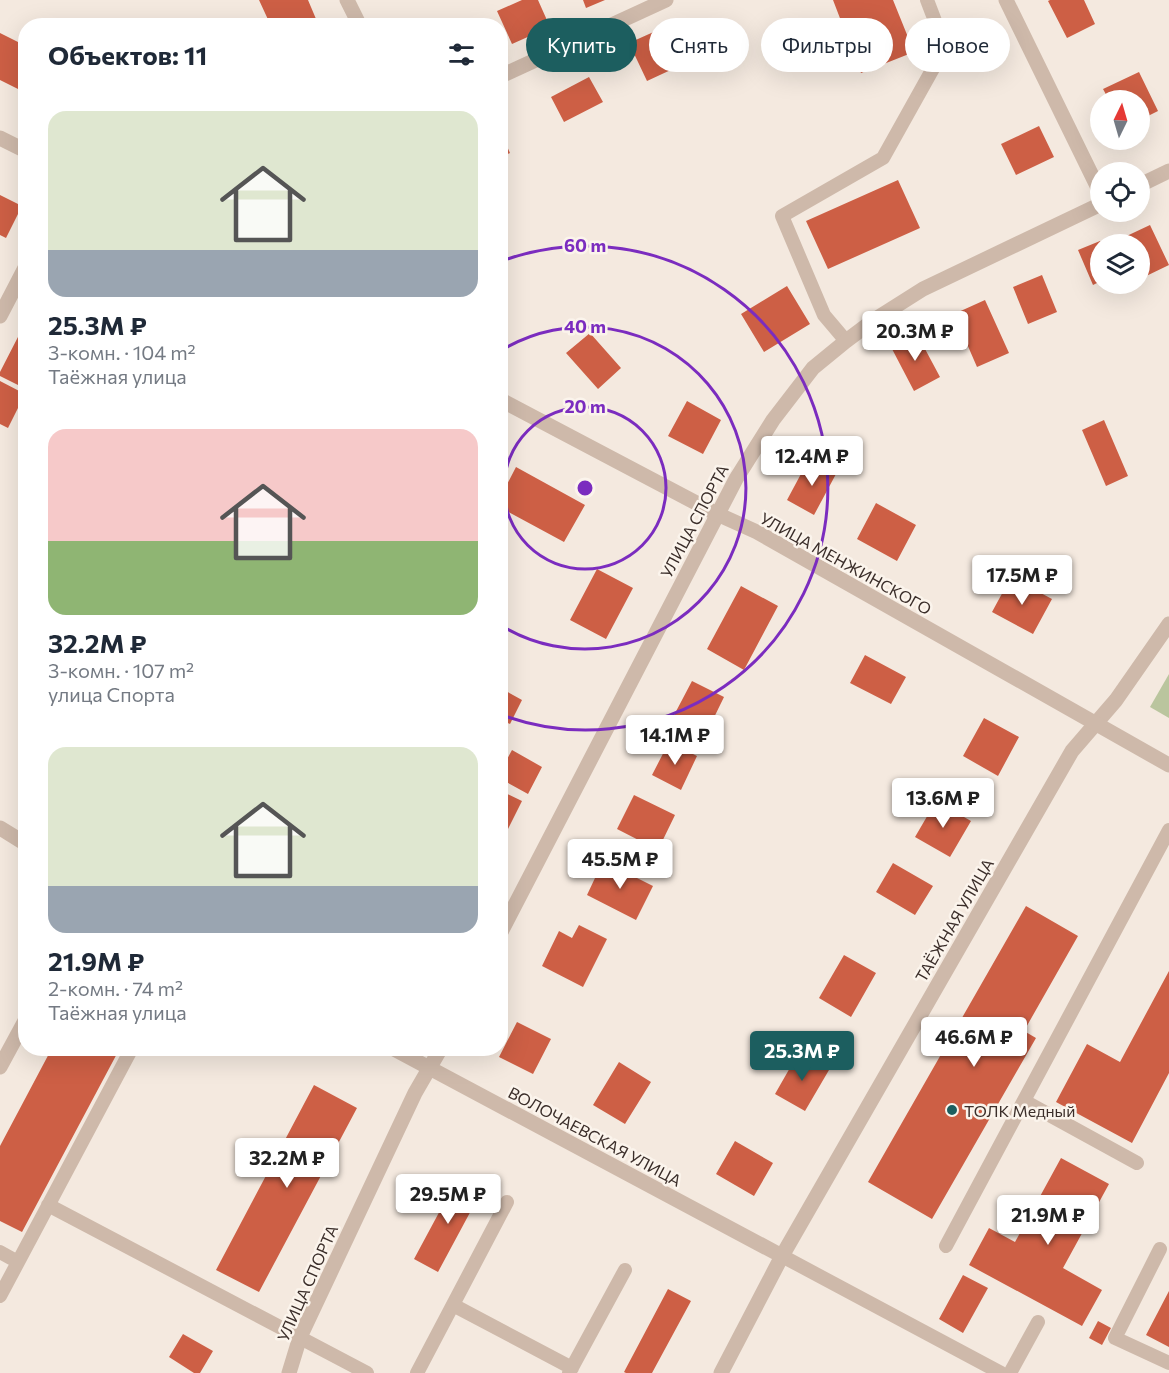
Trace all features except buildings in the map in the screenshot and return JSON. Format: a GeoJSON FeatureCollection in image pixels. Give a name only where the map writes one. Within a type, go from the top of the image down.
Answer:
{"type":"FeatureCollection","features":[{"type":"Feature","properties":{"kind":"street"},"geometry":{"type":"LineString","coordinates":[[347,0],[356,18]]}},
{"type":"Feature","properties":{"kind":"street"},"geometry":{"type":"LineString","coordinates":[[508,73],[666,0]]}},
{"type":"Feature","properties":{"kind":"street"},"geometry":{"type":"LineString","coordinates":[[1006,0],[1090,172]]}},
{"type":"Feature","properties":{"kind":"street"},"geometry":{"type":"LineString","coordinates":[[0,138],[18,147]]}},
{"type":"Feature","properties":{"kind":"street"},"geometry":{"type":"LineString","coordinates":[[1150,180],[1169,171]]}},
{"type":"Feature","properties":{"kind":"street","name":"УЛИЦА СПОРТА"},"geometry":{"type":"LineString","coordinates":[[508,918],[736,478],[773,420],[813,368],[874,320],[923,289],[1090,209]]}},
{"type":"Feature","properties":{"kind":"street"},"geometry":{"type":"LineString","coordinates":[[0,316],[18,281]]}},
{"type":"Feature","properties":{"kind":"street","name":"УЛИЦА МЕНЖИНСКОГО"},"geometry":{"type":"LineString","coordinates":[[508,404],[717,514],[757,532],[1169,765]]}},
{"type":"Feature","properties":{"kind":"street","name":"ТАЁЖНАЯ УЛИЦА"},"geometry":{"type":"LineString","coordinates":[[721,1373],[782,1256],[1072,751],[1116,700],[1169,624]]}},
{"type":"Feature","properties":{"kind":"street"},"geometry":{"type":"LineString","coordinates":[[0,828],[18,839]]}},
{"type":"Feature","properties":{"kind":"street"},"geometry":{"type":"LineString","coordinates":[[0,1067],[18,1034]]}},
{"type":"Feature","properties":{"kind":"street","name":"ВОЛОЧАЕВСКАЯ УЛИЦА"},"geometry":{"type":"LineString","coordinates":[[407,1056],[782,1256]]}},
{"type":"Feature","properties":{"kind":"street","name":"УЛИЦА СПОРТА"},"geometry":{"type":"LineString","coordinates":[[289,1373],[300,1337],[415,1092],[436,1056]]}},
{"type":"Feature","properties":{"kind":"lane"},"geometry":{"type":"LineString","coordinates":[[846,341],[824,315],[782,216],[883,158],[945,47],[927,0]]}},
{"type":"Feature","properties":{"kind":"lane"},"geometry":{"type":"LineString","coordinates":[[946,1246],[1169,831]]}},
{"type":"Feature","properties":{"kind":"lane"},"geometry":{"type":"LineString","coordinates":[[0,1296],[128,1056]]}},
{"type":"Feature","properties":{"kind":"lane"},"geometry":{"type":"LineString","coordinates":[[1024,1101],[1137,1163]]}},
{"type":"Feature","properties":{"kind":"lane"},"geometry":{"type":"LineString","coordinates":[[417,1373],[507,1202]]}},
{"type":"Feature","properties":{"kind":"lane"},"geometry":{"type":"LineString","coordinates":[[48,1205],[367,1373]]}},
{"type":"Feature","properties":{"kind":"lane"},"geometry":{"type":"LineString","coordinates":[[1160,1249],[1115,1338],[1169,1363]]}},
{"type":"Feature","properties":{"kind":"lane"},"geometry":{"type":"LineString","coordinates":[[0,1252],[18,1262]]}},
{"type":"Feature","properties":{"kind":"lane"},"geometry":{"type":"LineString","coordinates":[[782,1256],[1001,1373]]}},
{"type":"Feature","properties":{"kind":"lane"},"geometry":{"type":"LineString","coordinates":[[453,1305],[570,1371],[625,1270]]}},
{"type":"Feature","properties":{"kind":"lane"},"geometry":{"type":"LineString","coordinates":[[1010,1373],[1038,1322]]}},
{"type":"Feature","properties":{"kind":"green space"},"geometry":{"type":"Polygon","coordinates":[[[1169,674],[1169,718],[1150,707],[1169,674]]]}},
{"type":"Feature","properties":{"kind":"place","name":"ТОЛК Медный"},"geometry":{"type":"Point","coordinates":[952,1110]}}]}
